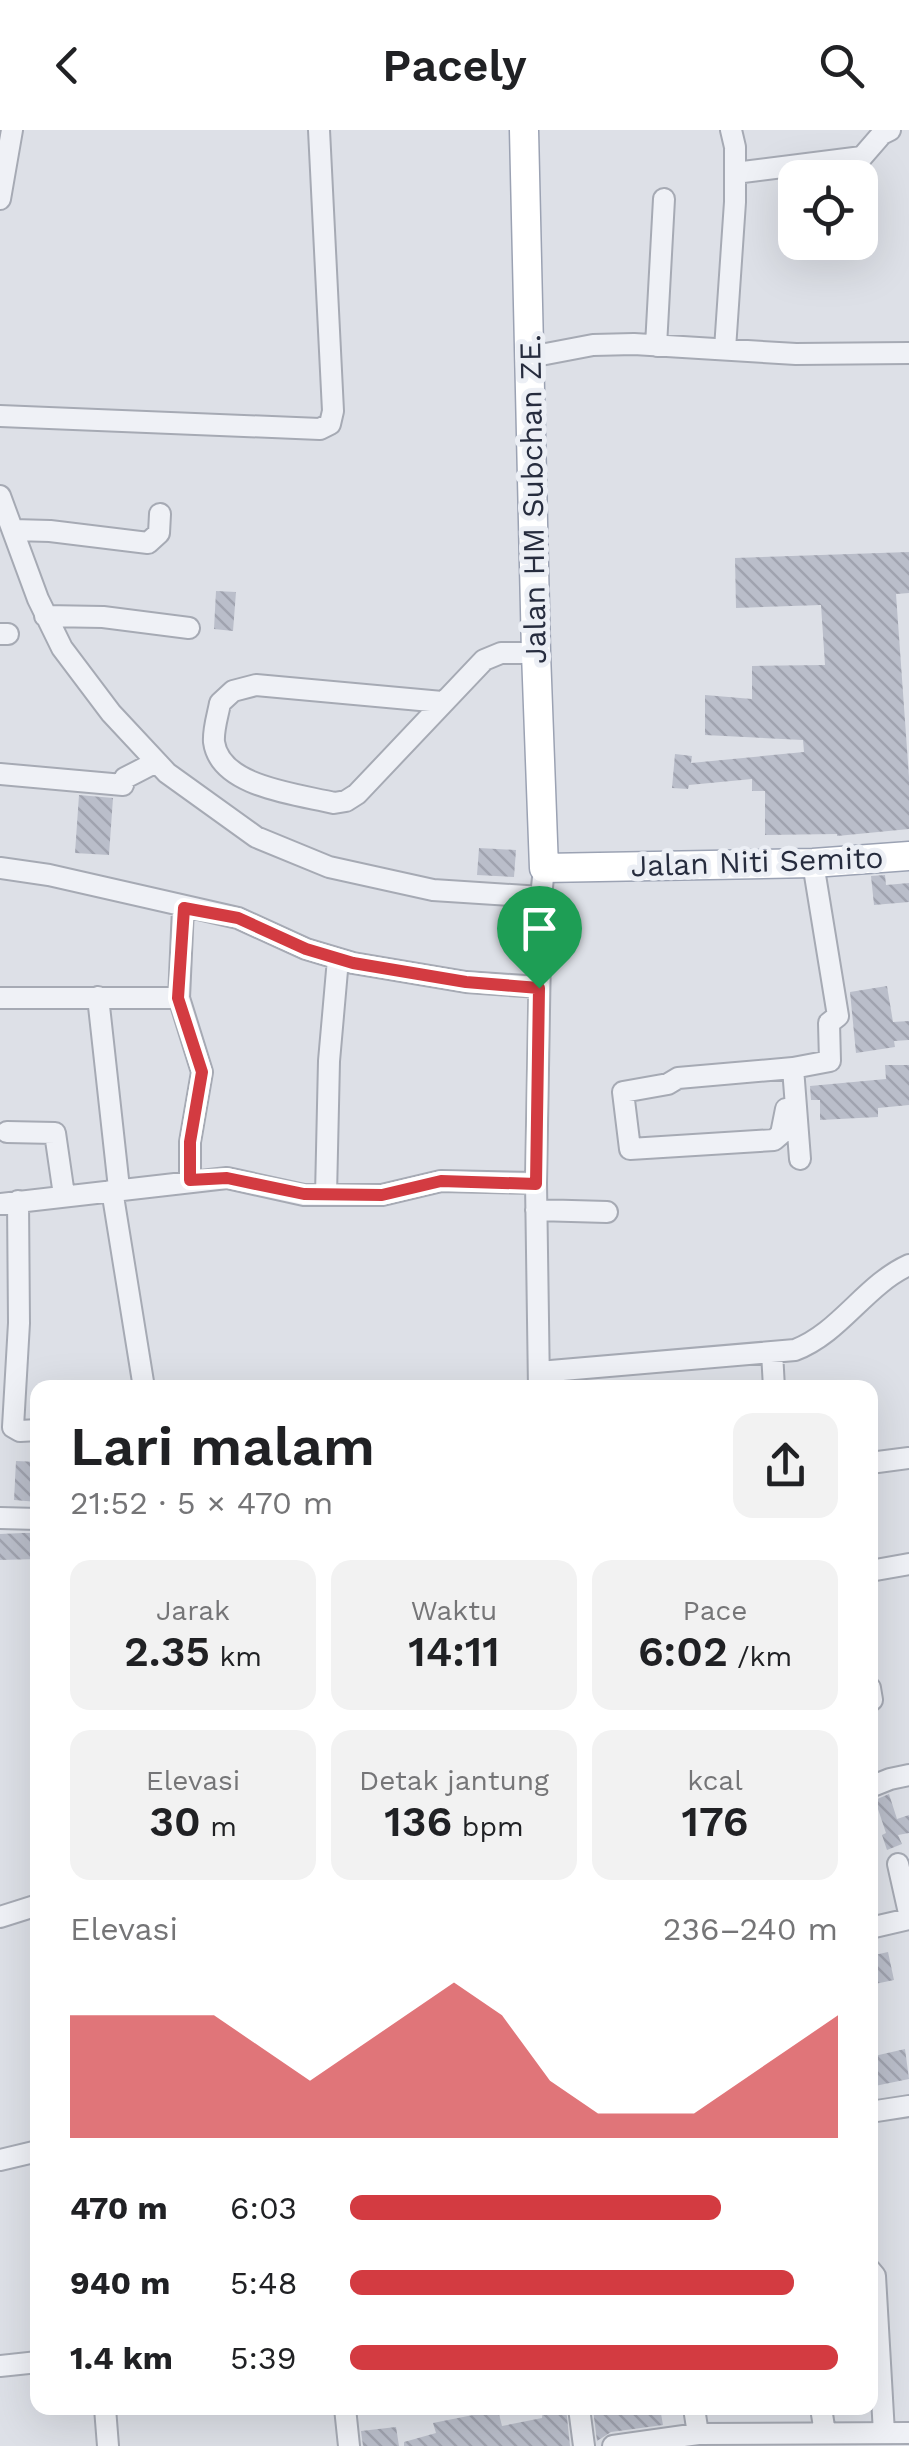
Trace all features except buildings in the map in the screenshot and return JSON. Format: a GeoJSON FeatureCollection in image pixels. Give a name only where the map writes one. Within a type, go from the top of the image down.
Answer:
{"type":"FeatureCollection","features":[{"type":"Feature","properties":{"kind":"main road","name":"Jalan HM Subchan ZE."},"geometry":{"type":"LineString","coordinates":[[524,130],[544,868]]}},
{"type":"Feature","properties":{"kind":"main road","name":"Jalan Niti Semito"},"geometry":{"type":"LineString","coordinates":[[544,868],[813,863],[909,856]]}},
{"type":"Feature","properties":{"kind":"street"},"geometry":{"type":"LineString","coordinates":[[0,199],[12,130]]}},
{"type":"Feature","properties":{"kind":"street"},"geometry":{"type":"LineString","coordinates":[[0,416],[320,428],[330,424],[334,411],[319,130]]}},
{"type":"Feature","properties":{"kind":"street"},"geometry":{"type":"LineString","coordinates":[[725,350],[735,173],[731,130]]}},
{"type":"Feature","properties":{"kind":"street"},"geometry":{"type":"LineString","coordinates":[[735,173],[862,156],[890,130]]}},
{"type":"Feature","properties":{"kind":"street"},"geometry":{"type":"LineString","coordinates":[[656,346],[664,199]]}},
{"type":"Feature","properties":{"kind":"street"},"geometry":{"type":"LineString","coordinates":[[530,357],[593,345],[796,354],[909,353]]}},
{"type":"Feature","properties":{"kind":"street"},"geometry":{"type":"LineString","coordinates":[[0,496],[45,616],[79,672],[156,762],[256,837],[329,867],[433,890],[541,897]]}},
{"type":"Feature","properties":{"kind":"street"},"geometry":{"type":"LineString","coordinates":[[14,530],[148,543],[159,533],[160,514]]}},
{"type":"Feature","properties":{"kind":"street"},"geometry":{"type":"LineString","coordinates":[[45,616],[104,617],[189,628]]}},
{"type":"Feature","properties":{"kind":"street"},"geometry":{"type":"LineString","coordinates":[[442,702],[244,687],[220,703],[215,747],[225,765],[241,779],[340,803],[357,794],[442,702],[492,656],[536,653]]}},
{"type":"Feature","properties":{"kind":"street"},"geometry":{"type":"LineString","coordinates":[[0,774],[124,785],[126,778],[156,762]]}},
{"type":"Feature","properties":{"kind":"street"},"geometry":{"type":"LineString","coordinates":[[795,1108],[786,1108],[782,1134],[774,1140],[630,1150],[624,1092],[668,1084],[678,1078],[822,1065],[830,1061],[829,1023],[838,1016],[813,863]]}},
{"type":"Feature","properties":{"kind":"street"},"geometry":{"type":"LineString","coordinates":[[0,868],[49,875],[238,918],[338,959],[466,982],[539,988]]}},
{"type":"Feature","properties":{"kind":"street"},"geometry":{"type":"LineString","coordinates":[[544,868],[536,1184],[539,1380],[795,1350],[814,1341],[889,1275],[909,1265]]}},
{"type":"Feature","properties":{"kind":"street"},"geometry":{"type":"LineString","coordinates":[[184,908],[178,998],[202,1072],[190,1142],[190,1180]]}},
{"type":"Feature","properties":{"kind":"street"},"geometry":{"type":"LineString","coordinates":[[326,1194],[329,1061],[338,959]]}},
{"type":"Feature","properties":{"kind":"street"},"geometry":{"type":"LineString","coordinates":[[0,998],[178,998]]}},
{"type":"Feature","properties":{"kind":"street"},"geometry":{"type":"LineString","coordinates":[[98,998],[116,1189],[143,1380]]}},
{"type":"Feature","properties":{"kind":"street"},"geometry":{"type":"LineString","coordinates":[[793,1068],[800,1159]]}},
{"type":"Feature","properties":{"kind":"street"},"geometry":{"type":"LineString","coordinates":[[6,1132],[55,1132],[64,1196]]}},
{"type":"Feature","properties":{"kind":"street"},"geometry":{"type":"LineString","coordinates":[[30,1430],[13,1427],[9,1203],[190,1180],[248,1181],[304,1194],[382,1195],[441,1181],[536,1184]]}},
{"type":"Feature","properties":{"kind":"street"},"geometry":{"type":"LineString","coordinates":[[536,1210],[607,1212]]}},
{"type":"Feature","properties":{"kind":"street"},"geometry":{"type":"LineString","coordinates":[[772,1352],[774,1380]]}},
{"type":"Feature","properties":{"kind":"street"},"geometry":{"type":"LineString","coordinates":[[878,1463],[909,1458]]}},
{"type":"Feature","properties":{"kind":"street"},"geometry":{"type":"LineString","coordinates":[[0,1518],[30,1519]]}},
{"type":"Feature","properties":{"kind":"street"},"geometry":{"type":"LineString","coordinates":[[878,1570],[909,1564]]}},
{"type":"Feature","properties":{"kind":"street"},"geometry":{"type":"LineString","coordinates":[[878,1784],[909,1775]]}},
{"type":"Feature","properties":{"kind":"street"},"geometry":{"type":"LineString","coordinates":[[878,1926],[909,1916],[898,1864]]}},
{"type":"Feature","properties":{"kind":"street"},"geometry":{"type":"LineString","coordinates":[[0,1917],[30,1908]]}},
{"type":"Feature","properties":{"kind":"street"},"geometry":{"type":"LineString","coordinates":[[878,2111],[909,2106]]}},
{"type":"Feature","properties":{"kind":"street"},"geometry":{"type":"LineString","coordinates":[[0,2160],[30,2153]]}},
{"type":"Feature","properties":{"kind":"street"},"geometry":{"type":"LineString","coordinates":[[878,2328],[884,2433]]}},
{"type":"Feature","properties":{"kind":"street"},"geometry":{"type":"LineString","coordinates":[[0,2366],[30,2363]]}},
{"type":"Feature","properties":{"kind":"street"},"geometry":{"type":"LineString","coordinates":[[106,2415],[108,2446]]}},
{"type":"Feature","properties":{"kind":"street"},"geometry":{"type":"LineString","coordinates":[[347,2415],[349,2446]]}},
{"type":"Feature","properties":{"kind":"street"},"geometry":{"type":"LineString","coordinates":[[579,2415],[584,2446]]}},
{"type":"Feature","properties":{"kind":"street"},"geometry":{"type":"LineString","coordinates":[[695,2415],[698,2434]]}},
{"type":"Feature","properties":{"kind":"street"},"geometry":{"type":"LineString","coordinates":[[822,2415],[826,2432]]}},
{"type":"Feature","properties":{"kind":"street"},"geometry":{"type":"LineString","coordinates":[[613,2446],[698,2434],[909,2433]]}},
{"type":"Feature","properties":{"kind":"route"},"geometry":{"type":"LineString","coordinates":[[184,908],[238,918],[306,949],[353,963],[466,982],[539,988],[536,1184],[441,1181],[382,1195],[304,1194],[240,1179],[190,1180],[190,1142],[202,1072],[178,998],[184,908]]}}]}
